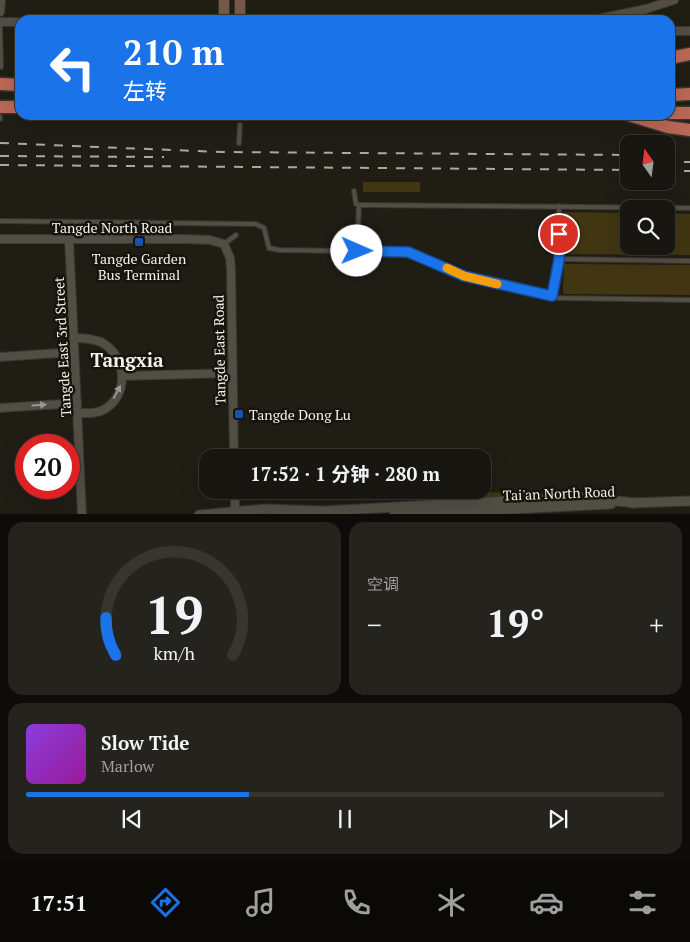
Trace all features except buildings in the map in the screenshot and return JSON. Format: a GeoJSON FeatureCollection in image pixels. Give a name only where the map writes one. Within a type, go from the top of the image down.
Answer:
{"type":"FeatureCollection","features":[{"type":"Feature","properties":{"kind":"highway"},"geometry":{"type":"LineString","coordinates":[[675,57],[690,54]]}},
{"type":"Feature","properties":{"kind":"highway"},"geometry":{"type":"LineString","coordinates":[[0,84],[15,85]]}},
{"type":"Feature","properties":{"kind":"highway"},"geometry":{"type":"LineString","coordinates":[[675,96],[690,95]]}},
{"type":"Feature","properties":{"kind":"highway"},"geometry":{"type":"LineString","coordinates":[[0,107],[15,107]]}},
{"type":"Feature","properties":{"kind":"highway"},"geometry":{"type":"LineString","coordinates":[[675,113],[690,113]]}},
{"type":"Feature","properties":{"kind":"highway"},"geometry":{"type":"LineString","coordinates":[[645,120],[668,127],[690,130]]}},
{"type":"Feature","properties":{"kind":"highway"},"geometry":{"type":"LineString","coordinates":[[674,120],[690,122]]}},
{"type":"Feature","properties":{"kind":"main road"},"geometry":{"type":"LineString","coordinates":[[224,0],[224,15]]}},
{"type":"Feature","properties":{"kind":"main road"},"geometry":{"type":"LineString","coordinates":[[240,0],[240,15]]}},
{"type":"Feature","properties":{"kind":"street"},"geometry":{"type":"LineString","coordinates":[[0,12],[1,0]]}},
{"type":"Feature","properties":{"kind":"street"},"geometry":{"type":"LineString","coordinates":[[617,15],[646,9],[674,0]]}},
{"type":"Feature","properties":{"kind":"street"},"geometry":{"type":"LineString","coordinates":[[0,22],[15,22]]}},
{"type":"Feature","properties":{"kind":"street"},"geometry":{"type":"LineString","coordinates":[[675,31],[690,31]]}},
{"type":"Feature","properties":{"kind":"street","name":"Tangde North Road"},"geometry":{"type":"LineString","coordinates":[[0,239],[184,239],[210,240],[224,244]]}},
{"type":"Feature","properties":{"kind":"street","name":"Tangde East 3rd Street"},"geometry":{"type":"LineString","coordinates":[[69,239],[82,514]]}},
{"type":"Feature","properties":{"kind":"street","name":"Tangde East Road"},"geometry":{"type":"LineString","coordinates":[[224,244],[230,258],[231,270],[234,449]]}},
{"type":"Feature","properties":{"kind":"street"},"geometry":{"type":"LineString","coordinates":[[74,338],[100,342],[112,350],[121,365],[123,376],[120,390],[110,403],[100,411],[78,413]]}},
{"type":"Feature","properties":{"kind":"street"},"geometry":{"type":"LineString","coordinates":[[0,357],[74,352]]}},
{"type":"Feature","properties":{"kind":"street"},"geometry":{"type":"LineString","coordinates":[[123,376],[232,373]]}},
{"type":"Feature","properties":{"kind":"street"},"geometry":{"type":"LineString","coordinates":[[0,408],[77,403]]}},
{"type":"Feature","properties":{"kind":"street"},"geometry":{"type":"LineString","coordinates":[[235,499],[235,513]]}},
{"type":"Feature","properties":{"kind":"street","name":"Tai'an North Road"},"geometry":{"type":"LineString","coordinates":[[394,514],[690,501]]}},
{"type":"Feature","properties":{"kind":"street","name":"Tai'an North Road"},"geometry":{"type":"LineString","coordinates":[[235,513],[256,510],[457,510]]}},
{"type":"Feature","properties":{"kind":"street"},"geometry":{"type":"LineString","coordinates":[[199,514],[247,514]]}},
{"type":"Feature","properties":{"kind":"lane"},"geometry":{"type":"LineString","coordinates":[[0,26],[1,67]]}},
{"type":"Feature","properties":{"kind":"lane"},"geometry":{"type":"LineString","coordinates":[[239,143],[240,125]]}},
{"type":"Feature","properties":{"kind":"lane"},"geometry":{"type":"LineString","coordinates":[[354,190],[356,204],[359,205],[357,251]]}},
{"type":"Feature","properties":{"kind":"lane"},"geometry":{"type":"LineString","coordinates":[[359,205],[690,208]]}},
{"type":"Feature","properties":{"kind":"lane"},"geometry":{"type":"LineString","coordinates":[[552,296],[559,260],[559,206]]}},
{"type":"Feature","properties":{"kind":"lane"},"geometry":{"type":"LineString","coordinates":[[0,221],[256,224],[264,228],[269,248],[279,250],[408,252],[464,276],[558,298],[690,300]]}},
{"type":"Feature","properties":{"kind":"lane"},"geometry":{"type":"LineString","coordinates":[[224,244],[236,235]]}},
{"type":"Feature","properties":{"kind":"lane"},"geometry":{"type":"LineString","coordinates":[[559,260],[690,261]]}},
{"type":"Feature","properties":{"kind":"railway"},"geometry":{"type":"LineString","coordinates":[[0,143],[221,152],[620,155]]}},
{"type":"Feature","properties":{"kind":"railway"},"geometry":{"type":"LineString","coordinates":[[0,156],[164,157]]}},
{"type":"Feature","properties":{"kind":"railway"},"geometry":{"type":"LineString","coordinates":[[675,162],[690,162]]}},
{"type":"Feature","properties":{"kind":"railway"},"geometry":{"type":"LineString","coordinates":[[0,165],[620,170]]}},
{"type":"Feature","properties":{"kind":"railway"},"geometry":{"type":"LineString","coordinates":[[675,171],[690,171]]}},
{"type":"Feature","properties":{"kind":"slow traffic"},"geometry":{"type":"LineString","coordinates":[[447,268],[464,276],[497,284]]}},
{"type":"Feature","properties":{"kind":"place","name":"Tangde Garden Bus Terminal"},"geometry":{"type":"Point","coordinates":[139,242]}},
{"type":"Feature","properties":{"kind":"place","name":"Tangde Dong Lu"},"geometry":{"type":"Point","coordinates":[239,414]}},
{"type":"Feature","properties":{"kind":"district","name":"Tangxia"},"geometry":{"type":"Point","coordinates":[127,359]}},
{"type":"Feature","properties":{"kind":"route"},"geometry":{"type":"LineString","coordinates":[[357,251],[408,252],[464,276],[526,291],[547,293],[552,296],[559,260],[559,234]]}}]}
